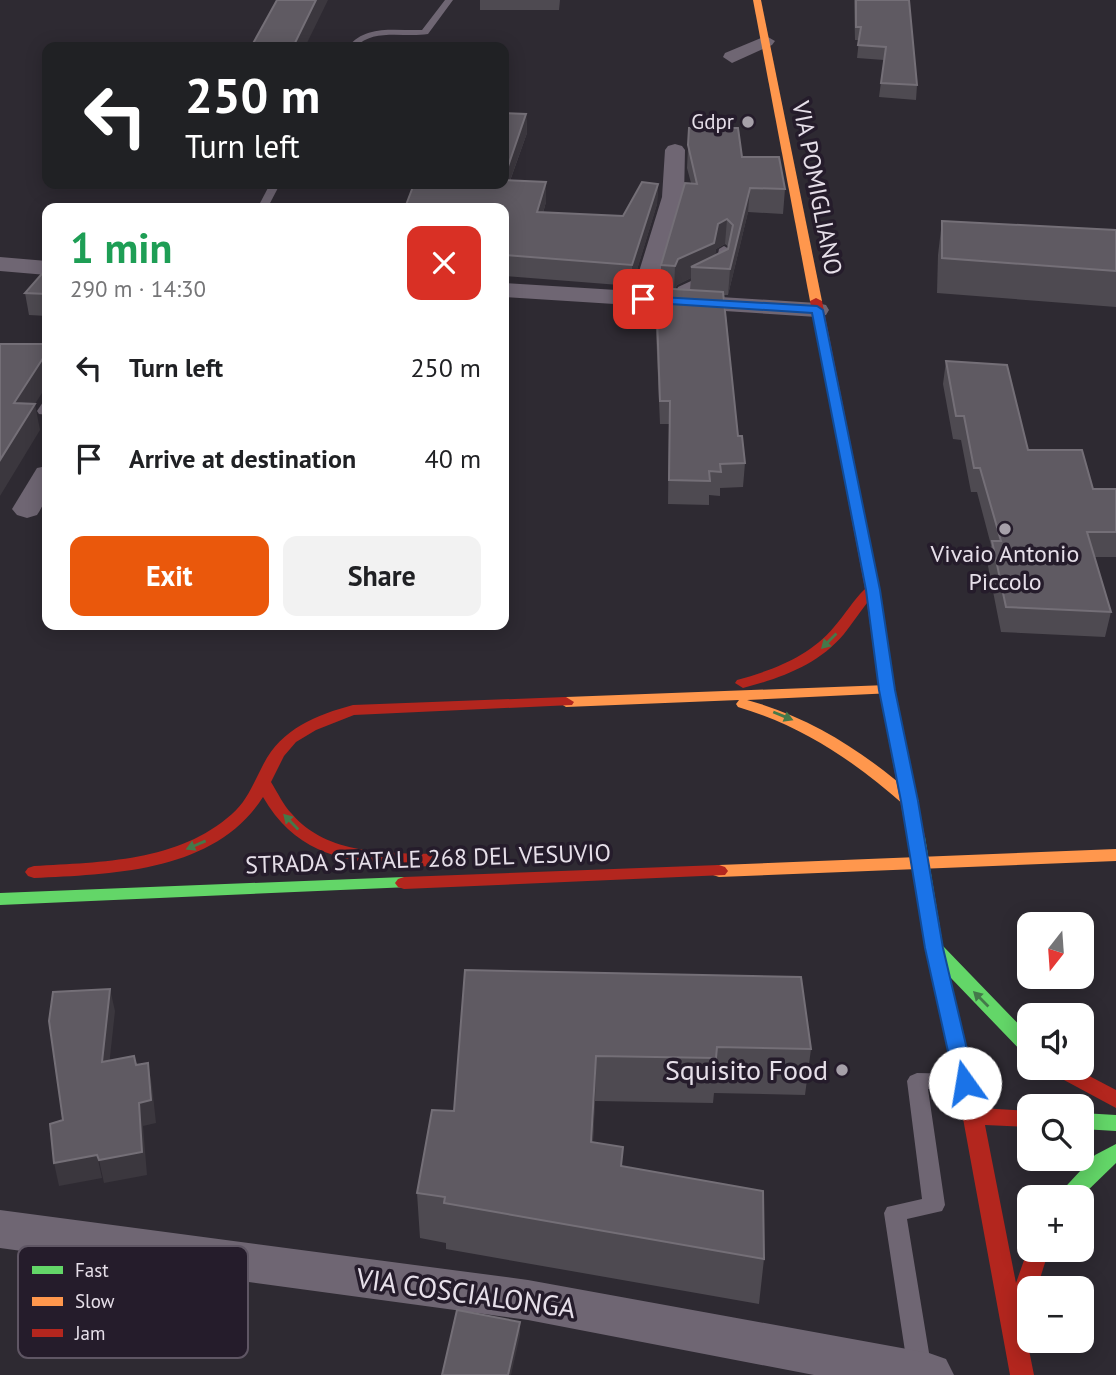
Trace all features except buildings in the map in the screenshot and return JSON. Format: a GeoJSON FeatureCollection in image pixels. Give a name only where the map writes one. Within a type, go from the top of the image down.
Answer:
{"type":"FeatureCollection","features":[{"type":"Feature","properties":{"kind":"main road","name":"VIA POMIGLIANO"},"geometry":{"type":"LineString","coordinates":[[757,0],[873,590],[887,690],[910,801],[934,948],[973,1116],[1022,1375]]}},
{"type":"Feature","properties":{"kind":"main road"},"geometry":{"type":"LineString","coordinates":[[693,696],[768,677],[813,656],[839,631],[857,602],[873,590]]}},
{"type":"Feature","properties":{"kind":"main road"},"geometry":{"type":"LineString","coordinates":[[13,875],[114,867],[162,859],[206,841],[238,818],[264,784],[282,747],[327,718],[353,710],[887,690]]}},
{"type":"Feature","properties":{"kind":"main road"},"geometry":{"type":"LineString","coordinates":[[693,696],[761,707],[817,729],[862,760],[910,801]]}},
{"type":"Feature","properties":{"kind":"main road"},"geometry":{"type":"LineString","coordinates":[[264,784],[290,824],[317,843],[359,854],[397,859],[449,860]]}},
{"type":"Feature","properties":{"kind":"main road"},"geometry":{"type":"LineString","coordinates":[[1074,857],[1116,855]]}},
{"type":"Feature","properties":{"kind":"main road"},"geometry":{"type":"LineString","coordinates":[[1074,857],[1116,861]]}},
{"type":"Feature","properties":{"kind":"main road","name":"STRADA STATALE 268 DEL VESUVIO"},"geometry":{"type":"LineString","coordinates":[[0,899],[1074,857]]}},
{"type":"Feature","properties":{"kind":"main road"},"geometry":{"type":"LineString","coordinates":[[527,862],[693,872]]}},
{"type":"Feature","properties":{"kind":"main road"},"geometry":{"type":"LineString","coordinates":[[934,948],[1017,1035]]}},
{"type":"Feature","properties":{"kind":"main road"},"geometry":{"type":"LineString","coordinates":[[1080,1080],[1116,1100]]}},
{"type":"Feature","properties":{"kind":"main road"},"geometry":{"type":"LineString","coordinates":[[973,1116],[1017,1118]]}},
{"type":"Feature","properties":{"kind":"main road"},"geometry":{"type":"LineString","coordinates":[[1094,1122],[1116,1123]]}},
{"type":"Feature","properties":{"kind":"main road"},"geometry":{"type":"LineString","coordinates":[[1079,1185],[1102,1161],[1116,1152]]}},
{"type":"Feature","properties":{"kind":"main road"},"geometry":{"type":"LineString","coordinates":[[1012,1324],[1025,1304],[1027,1279],[1033,1262]]}},
{"type":"Feature","properties":{"kind":"street"},"geometry":{"type":"LineString","coordinates":[[732,57],[766,41]]}},
{"type":"Feature","properties":{"kind":"street"},"geometry":{"type":"LineString","coordinates":[[643,299],[673,197],[675,150]]}},
{"type":"Feature","properties":{"kind":"street"},"geometry":{"type":"LineString","coordinates":[[0,264],[42,268]]}},
{"type":"Feature","properties":{"kind":"street"},"geometry":{"type":"LineString","coordinates":[[509,290],[572,288],[643,299],[817,310]]}},
{"type":"Feature","properties":{"kind":"street"},"geometry":{"type":"LineString","coordinates":[[27,509],[42,483]]}},
{"type":"Feature","properties":{"kind":"street","name":"VIA COSCIALONGA"},"geometry":{"type":"LineString","coordinates":[[0,1229],[126,1246]]}},
{"type":"Feature","properties":{"kind":"street","name":"VIA COSCIALONGA"},"geometry":{"type":"LineString","coordinates":[[248,1262],[528,1300],[925,1374]]}},
{"type":"Feature","properties":{"kind":"lane"},"geometry":{"type":"LineString","coordinates":[[354,42],[368,34],[425,32],[449,0]]}},
{"type":"Feature","properties":{"kind":"lane"},"geometry":{"type":"LineString","coordinates":[[679,301],[682,289],[720,272],[723,249]]}},
{"type":"Feature","properties":{"kind":"lane"},"geometry":{"type":"LineString","coordinates":[[925,1374],[895,1213],[934,1205],[917,1081],[965,1083]]}},
{"type":"Feature","properties":{"kind":"traffic: fast"},"geometry":{"type":"LineString","coordinates":[[916,837],[934,948],[972,1113]]}},
{"type":"Feature","properties":{"kind":"traffic: fast"},"geometry":{"type":"LineString","coordinates":[[0,899],[404,883]]}},
{"type":"Feature","properties":{"kind":"traffic: fast"},"geometry":{"type":"LineString","coordinates":[[934,948],[1017,1034]]}},
{"type":"Feature","properties":{"kind":"traffic: fast"},"geometry":{"type":"LineString","coordinates":[[1094,1122],[1116,1123]]}},
{"type":"Feature","properties":{"kind":"traffic: fast"},"geometry":{"type":"LineString","coordinates":[[1079,1185],[1102,1161],[1116,1152]]}},
{"type":"Feature","properties":{"kind":"traffic: slow"},"geometry":{"type":"LineString","coordinates":[[757,0],[816,301]]}},
{"type":"Feature","properties":{"kind":"traffic: slow"},"geometry":{"type":"LineString","coordinates":[[566,702],[887,690]]}},
{"type":"Feature","properties":{"kind":"traffic: slow"},"geometry":{"type":"LineString","coordinates":[[744,704],[791,720],[833,742],[910,801]]}},
{"type":"Feature","properties":{"kind":"traffic: slow"},"geometry":{"type":"LineString","coordinates":[[719,871],[1116,855]]}},
{"type":"Feature","properties":{"kind":"traffic: jam"},"geometry":{"type":"LineString","coordinates":[[816,301],[873,590],[887,690],[916,837]]}},
{"type":"Feature","properties":{"kind":"traffic: jam"},"geometry":{"type":"LineString","coordinates":[[743,683],[782,671],[818,651],[838,632],[873,590]]}},
{"type":"Feature","properties":{"kind":"traffic: jam"},"geometry":{"type":"LineString","coordinates":[[34,872],[141,862],[192,847],[215,835],[244,812],[282,746],[310,726],[343,713],[353,710],[566,702]]}},
{"type":"Feature","properties":{"kind":"traffic: jam"},"geometry":{"type":"LineString","coordinates":[[264,784],[288,821],[319,843],[357,855],[377,858],[436,860]]}},
{"type":"Feature","properties":{"kind":"traffic: jam"},"geometry":{"type":"LineString","coordinates":[[404,883],[719,871]]}},
{"type":"Feature","properties":{"kind":"traffic: jam"},"geometry":{"type":"LineString","coordinates":[[1080,1080],[1116,1100]]}},
{"type":"Feature","properties":{"kind":"traffic: jam"},"geometry":{"type":"LineString","coordinates":[[972,1113],[1022,1375]]}},
{"type":"Feature","properties":{"kind":"traffic: jam"},"geometry":{"type":"LineString","coordinates":[[973,1116],[1017,1118]]}},
{"type":"Feature","properties":{"kind":"traffic: jam"},"geometry":{"type":"LineString","coordinates":[[1012,1324],[1025,1304],[1027,1279],[1033,1262]]}},
{"type":"Feature","properties":{"kind":"place","name":"Gdpr"},"geometry":{"type":"Point","coordinates":[748,122]}},
{"type":"Feature","properties":{"kind":"place","name":"Vivaio Antonio Piccolo"},"geometry":{"type":"Point","coordinates":[1005,529]}},
{"type":"Feature","properties":{"kind":"place","name":"Squisito Food"},"geometry":{"type":"Point","coordinates":[842,1070]}},
{"type":"Feature","properties":{"kind":"route"},"geometry":{"type":"LineString","coordinates":[[643,299],[817,310],[873,590],[887,690],[910,801],[934,948],[965,1083]]}}]}
